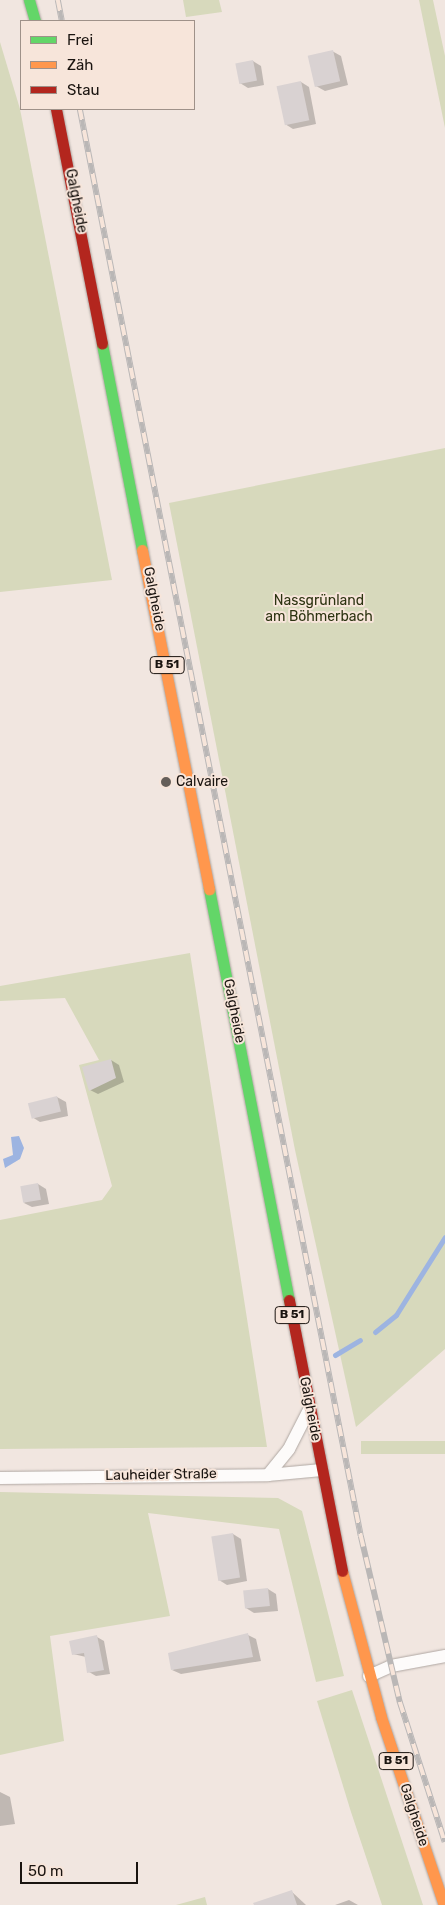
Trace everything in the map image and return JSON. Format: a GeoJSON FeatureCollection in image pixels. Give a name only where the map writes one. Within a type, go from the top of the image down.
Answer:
{"type":"FeatureCollection","features":[{"type":"Feature","properties":{"kind":"main road"},"geometry":{"type":"LineString","coordinates":[[29,0],[35,20]]}},
{"type":"Feature","properties":{"kind":"main road","name":"Galgheide"},"geometry":{"type":"LineString","coordinates":[[56,110],[322,1470],[369,1676],[444,1905]]}},
{"type":"Feature","properties":{"kind":"street"},"geometry":{"type":"LineString","coordinates":[[268,1475],[289,1448],[310,1408]]}},
{"type":"Feature","properties":{"kind":"street","name":"Lauheider Straße"},"geometry":{"type":"LineString","coordinates":[[0,1478],[268,1475],[322,1470]]}},
{"type":"Feature","properties":{"kind":"street"},"geometry":{"type":"LineString","coordinates":[[369,1676],[391,1666],[445,1656]]}},
{"type":"Feature","properties":{"kind":"green space"},"geometry":{"type":"Polygon","coordinates":[[[183,0],[219,0],[222,12],[186,17],[183,0]]]}},
{"type":"Feature","properties":{"kind":"green space"},"geometry":{"type":"Polygon","coordinates":[[[419,0],[433,0],[445,56],[445,128],[419,0]]]}},
{"type":"Feature","properties":{"kind":"green space"},"geometry":{"type":"Polygon","coordinates":[[[0,42],[20,109],[112,580],[0,592],[0,42]]]}},
{"type":"Feature","properties":{"kind":"green space","name":"Nassgrünland am Böhmerbach"},"geometry":{"type":"Polygon","coordinates":[[[445,448],[445,1349],[356,1427],[295,1150],[169,503],[445,448]]]}},
{"type":"Feature","properties":{"kind":"green space"},"geometry":{"type":"Polygon","coordinates":[[[190,953],[267,1447],[0,1449],[0,1220],[102,1200],[112,1186],[79,1065],[99,1060],[65,998],[0,1001],[0,986],[190,953]]]}},
{"type":"Feature","properties":{"kind":"green space"},"geometry":{"type":"Polygon","coordinates":[[[361,1441],[445,1441],[445,1454],[361,1454],[361,1441]]]}},
{"type":"Feature","properties":{"kind":"green space"},"geometry":{"type":"Polygon","coordinates":[[[0,1492],[278,1498],[302,1511],[344,1676],[316,1682],[279,1529],[148,1513],[170,1616],[50,1636],[64,1741],[0,1755],[0,1492]]]}},
{"type":"Feature","properties":{"kind":"green space"},"geometry":{"type":"Polygon","coordinates":[[[352,1690],[423,1905],[382,1905],[351,1812],[317,1701],[352,1690]]]}},
{"type":"Feature","properties":{"kind":"green space"},"geometry":{"type":"Polygon","coordinates":[[[205,1897],[207,1905],[176,1905],[205,1897]]]}},
{"type":"Feature","properties":{"kind":"water"},"geometry":{"type":"Polygon","coordinates":[[[19,1136],[24,1148],[20,1159],[5,1168],[3,1159],[13,1155],[11,1137],[19,1136]]]}},
{"type":"Feature","properties":{"kind":"building"},"geometry":{"type":"Polygon","coordinates":[[[333,50],[340,81],[315,87],[308,56],[333,50]]]}},
{"type":"Feature","properties":{"kind":"building"},"geometry":{"type":"Polygon","coordinates":[[[253,60],[257,81],[239,84],[235,63],[253,60]]]}},
{"type":"Feature","properties":{"kind":"building"},"geometry":{"type":"Polygon","coordinates":[[[301,81],[309,120],[285,125],[277,86],[301,81]]]}},
{"type":"Feature","properties":{"kind":"building"},"geometry":{"type":"Polygon","coordinates":[[[111,1059],[116,1078],[89,1091],[82,1067],[111,1059]]]}},
{"type":"Feature","properties":{"kind":"building"},"geometry":{"type":"Polygon","coordinates":[[[57,1096],[61,1112],[32,1119],[28,1103],[57,1096]]]}},
{"type":"Feature","properties":{"kind":"building"},"geometry":{"type":"Polygon","coordinates":[[[38,1183],[41,1200],[23,1203],[20,1186],[38,1183]]]}},
{"type":"Feature","properties":{"kind":"building"},"geometry":{"type":"Polygon","coordinates":[[[233,1533],[240,1577],[218,1581],[211,1536],[233,1533]]]}},
{"type":"Feature","properties":{"kind":"building"},"geometry":{"type":"Polygon","coordinates":[[[268,1588],[270,1606],[245,1609],[243,1591],[268,1588]]]}},
{"type":"Feature","properties":{"kind":"building"},"geometry":{"type":"Polygon","coordinates":[[[248,1633],[253,1657],[171,1670],[168,1653],[248,1633]]]}},
{"type":"Feature","properties":{"kind":"building"},"geometry":{"type":"Polygon","coordinates":[[[97,1635],[104,1670],[87,1673],[84,1653],[72,1655],[69,1641],[97,1635]]]}},
{"type":"Feature","properties":{"kind":"building"},"geometry":{"type":"Polygon","coordinates":[[[292,1890],[297,1905],[254,1905],[253,1903],[292,1890]]]}},
{"type":"Feature","properties":{"kind":"waterway"},"geometry":{"type":"LineString","coordinates":[[375,1332],[396,1315],[445,1237]]}},
{"type":"Feature","properties":{"kind":"waterway"},"geometry":{"type":"LineString","coordinates":[[335,1355],[360,1340]]}},
{"type":"Feature","properties":{"kind":"railway"},"geometry":{"type":"LineString","coordinates":[[58,0],[62,20]]}},
{"type":"Feature","properties":{"kind":"railway"},"geometry":{"type":"LineString","coordinates":[[80,110],[361,1536],[400,1702],[445,1842]]}},
{"type":"Feature","properties":{"kind":"traffic: fast"},"geometry":{"type":"LineString","coordinates":[[29,0],[35,20]]}},
{"type":"Feature","properties":{"kind":"traffic: fast"},"geometry":{"type":"LineString","coordinates":[[102,344],[142,550]]}},
{"type":"Feature","properties":{"kind":"traffic: fast"},"geometry":{"type":"LineString","coordinates":[[209,889],[289,1300]]}},
{"type":"Feature","properties":{"kind":"traffic: slow"},"geometry":{"type":"LineString","coordinates":[[142,550],[209,889]]}},
{"type":"Feature","properties":{"kind":"traffic: slow"},"geometry":{"type":"LineString","coordinates":[[342,1571],[381,1717],[444,1905]]}},
{"type":"Feature","properties":{"kind":"traffic: jam"},"geometry":{"type":"LineString","coordinates":[[56,110],[102,344]]}},
{"type":"Feature","properties":{"kind":"traffic: jam"},"geometry":{"type":"LineString","coordinates":[[289,1300],[342,1571]]}},
{"type":"Feature","properties":{"kind":"place","name":"Calvaire"},"geometry":{"type":"Point","coordinates":[166,782]}}]}
